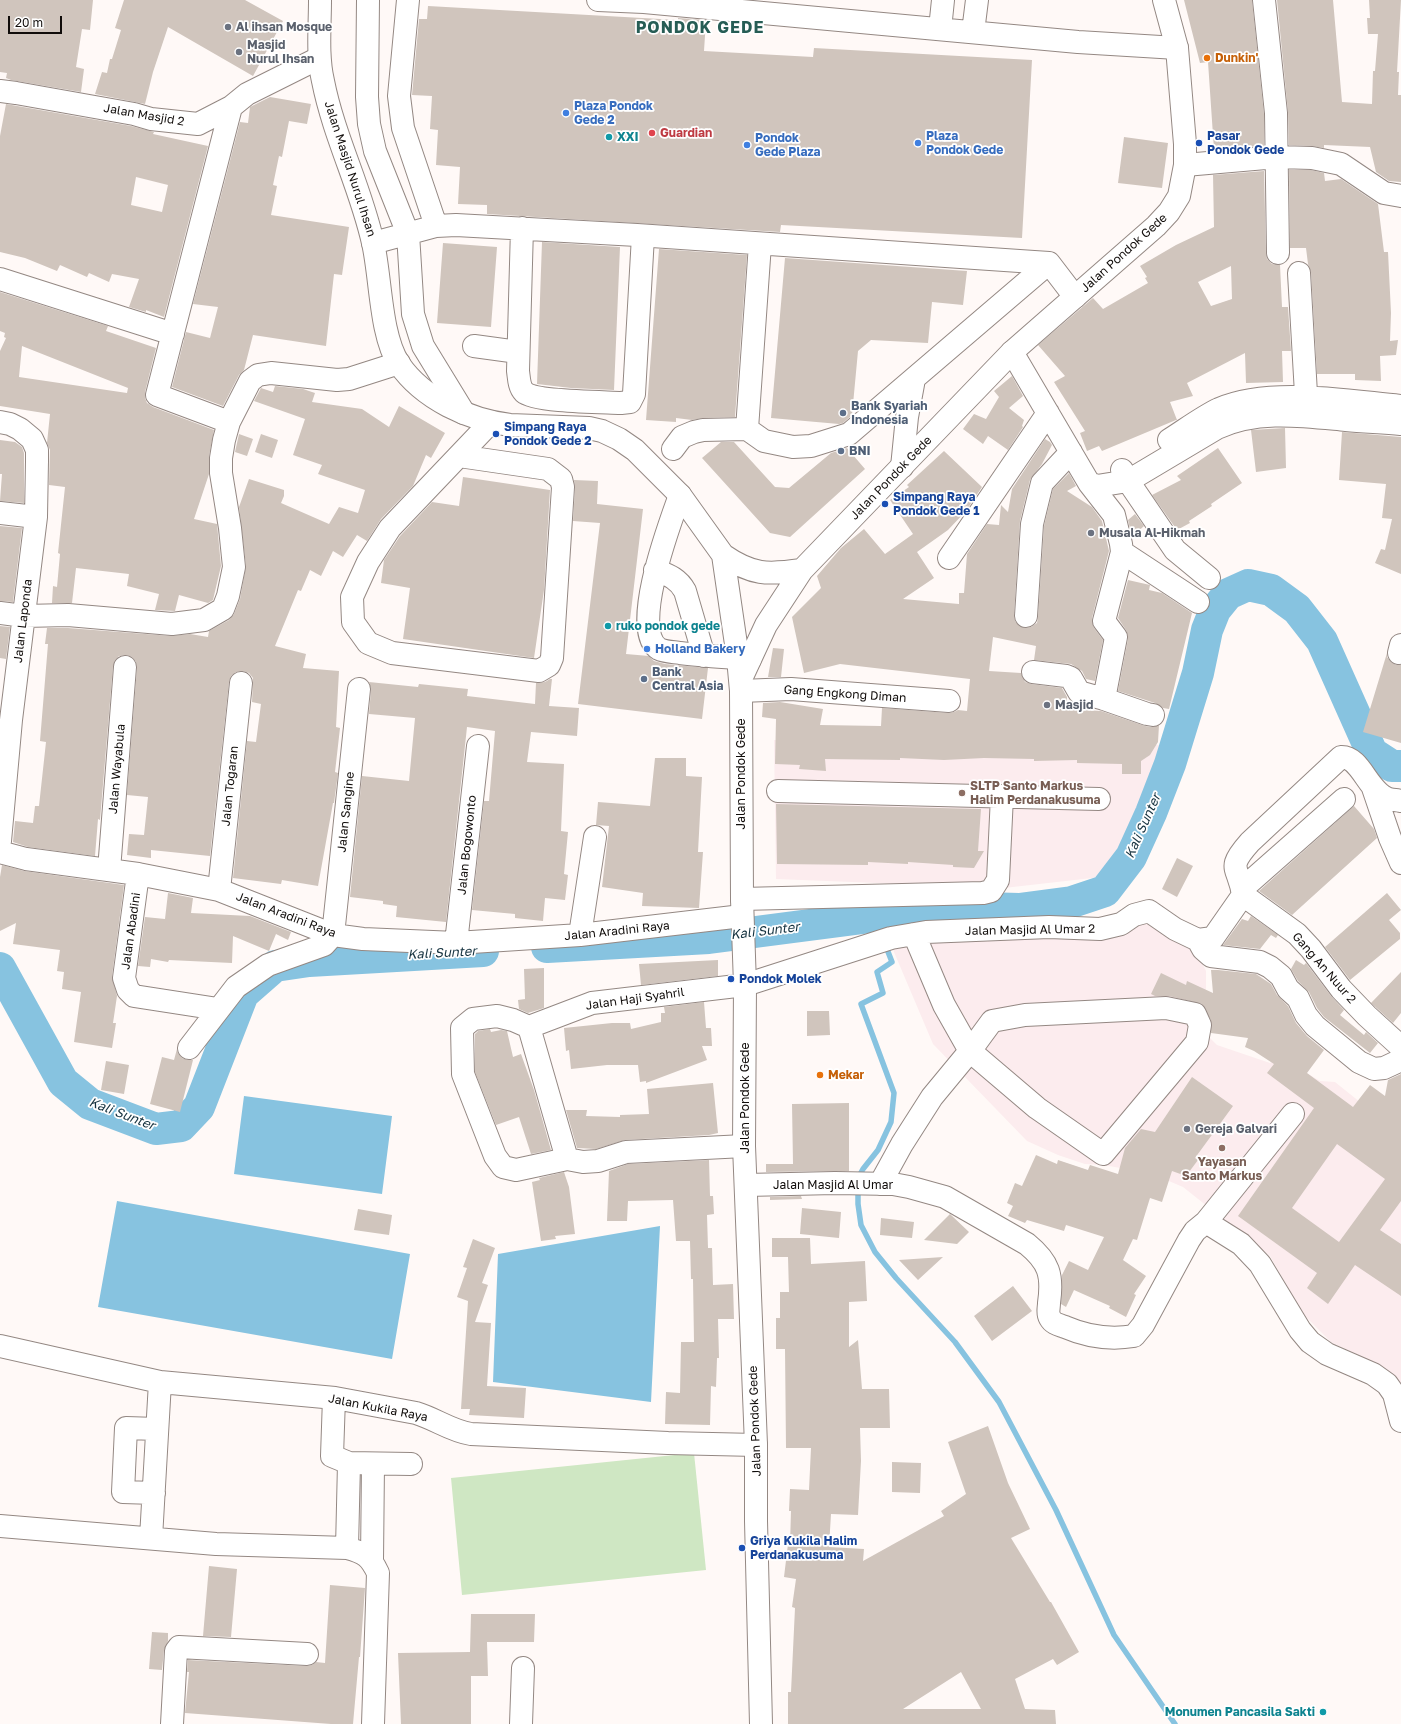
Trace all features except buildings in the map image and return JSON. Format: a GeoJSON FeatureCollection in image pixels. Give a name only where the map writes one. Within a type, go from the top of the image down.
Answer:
{"type":"FeatureCollection","features":[{"type":"Feature","properties":{"kind":"street","name":"Jalan Masjid Nurul Ihsan"},"geometry":{"type":"LineString","coordinates":[[320,0],[319,58],[323,82],[335,124],[364,208],[373,243],[384,320],[390,341],[399,363],[416,383],[439,401],[464,413],[491,422],[510,425],[589,428],[602,431],[619,438],[635,450],[680,495],[722,555],[743,672]]}},
{"type":"Feature","properties":{"kind":"street"},"geometry":{"type":"LineString","coordinates":[[368,0],[367,96],[369,124],[375,151],[408,234],[413,314],[423,346],[464,413]]}},
{"type":"Feature","properties":{"kind":"street"},"geometry":{"type":"LineString","coordinates":[[408,0],[399,96],[403,128],[436,226]]}},
{"type":"Feature","properties":{"kind":"street"},"geometry":{"type":"LineString","coordinates":[[598,0],[774,7],[940,29],[1078,42],[1178,48]]}},
{"type":"Feature","properties":{"kind":"street"},"geometry":{"type":"LineString","coordinates":[[940,29],[943,0]]}},
{"type":"Feature","properties":{"kind":"street"},"geometry":{"type":"LineString","coordinates":[[973,32],[977,0]]}},
{"type":"Feature","properties":{"kind":"street","name":"Jalan Pondok Gede"},"geometry":{"type":"LineString","coordinates":[[761,1724],[756,1528],[756,1444],[744,1146],[745,985],[742,914],[743,672],[766,625],[802,570],[902,468],[1012,352],[1156,226],[1169,212],[1178,196],[1185,165],[1185,144],[1178,48],[1164,0]]}},
{"type":"Feature","properties":{"kind":"street"},"geometry":{"type":"LineString","coordinates":[[1264,0],[1276,113],[1278,253]]}},
{"type":"Feature","properties":{"kind":"street","name":"Jalan Masjid 2"},"geometry":{"type":"LineString","coordinates":[[0,91],[16,92],[134,114],[151,119],[198,124],[231,107],[247,94],[319,58]]}},
{"type":"Feature","properties":{"kind":"street"},"geometry":{"type":"LineString","coordinates":[[229,422],[157,395],[231,107]]}},
{"type":"Feature","properties":{"kind":"street"},"geometry":{"type":"LineString","coordinates":[[1185,165],[1277,157],[1312,158],[1341,164],[1384,193],[1401,196]]}},
{"type":"Feature","properties":{"kind":"street"},"geometry":{"type":"LineString","coordinates":[[373,243],[436,226],[522,228],[1049,263],[1075,297]]}},
{"type":"Feature","properties":{"kind":"street"},"geometry":{"type":"LineString","coordinates":[[522,228],[518,371],[520,385],[524,392],[541,398],[621,403],[630,402],[634,394],[636,380],[643,236]]}},
{"type":"Feature","properties":{"kind":"street"},"geometry":{"type":"LineString","coordinates":[[747,429],[760,244]]}},
{"type":"Feature","properties":{"kind":"street"},"geometry":{"type":"LineString","coordinates":[[673,449],[682,437],[694,432],[747,429],[764,441],[793,447],[811,446],[849,434],[1049,263]]}},
{"type":"Feature","properties":{"kind":"street"},"geometry":{"type":"LineString","coordinates":[[1299,273],[1307,407]]}},
{"type":"Feature","properties":{"kind":"street"},"geometry":{"type":"LineString","coordinates":[[0,279],[173,334]]}},
{"type":"Feature","properties":{"kind":"street"},"geometry":{"type":"LineString","coordinates":[[474,346],[518,352]]}},
{"type":"Feature","properties":{"kind":"street"},"geometry":{"type":"LineString","coordinates":[[1012,352],[1071,452],[1109,481],[1175,550],[1208,578]]}},
{"type":"Feature","properties":{"kind":"street"},"geometry":{"type":"LineString","coordinates":[[0,613],[24,616],[68,615],[172,624],[204,620],[223,609],[227,601],[234,572],[230,528],[221,473],[224,440],[229,422],[250,382],[258,375],[271,373],[337,380],[349,379],[399,363]]}},
{"type":"Feature","properties":{"kind":"street"},"geometry":{"type":"LineString","coordinates":[[902,468],[907,417],[914,379]]}},
{"type":"Feature","properties":{"kind":"street"},"geometry":{"type":"LineString","coordinates":[[1109,481],[1218,410],[1238,402],[1355,411],[1401,406]]}},
{"type":"Feature","properties":{"kind":"street"},"geometry":{"type":"LineString","coordinates":[[1355,411],[1401,424]]}},
{"type":"Feature","properties":{"kind":"street"},"geometry":{"type":"LineString","coordinates":[[949,558],[1048,413]]}},
{"type":"Feature","properties":{"kind":"street","name":"Jalan Laponda"},"geometry":{"type":"LineString","coordinates":[[0,422],[10,424],[20,429],[32,439],[37,450],[36,517],[24,616],[5,720],[0,841]]}},
{"type":"Feature","properties":{"kind":"street"},"geometry":{"type":"LineString","coordinates":[[459,456],[548,469],[561,479],[563,487],[552,658],[549,665],[539,671],[392,653],[368,643],[353,622],[352,597],[368,562],[390,528],[491,422]]}},
{"type":"Feature","properties":{"kind":"street"},"geometry":{"type":"LineString","coordinates":[[1026,616],[1032,524],[1042,483],[1071,452]]}},
{"type":"Feature","properties":{"kind":"street"},"geometry":{"type":"LineString","coordinates":[[1104,699],[1116,637],[1104,621],[1122,552],[1114,515],[1109,481]]}},
{"type":"Feature","properties":{"kind":"street","name":"Gang Engkong Diman"},"geometry":{"type":"LineString","coordinates":[[680,495],[655,570],[647,626],[652,643],[659,649],[704,656],[791,689],[948,701]]}},
{"type":"Feature","properties":{"kind":"street"},"geometry":{"type":"LineString","coordinates":[[0,513],[36,517]]}},
{"type":"Feature","properties":{"kind":"street"},"geometry":{"type":"LineString","coordinates":[[1122,552],[1198,602]]}},
{"type":"Feature","properties":{"kind":"street"},"geometry":{"type":"LineString","coordinates":[[722,555],[739,566],[759,572],[776,574],[802,570]]}},
{"type":"Feature","properties":{"kind":"street"},"geometry":{"type":"LineString","coordinates":[[655,570],[673,577],[683,587],[704,656]]}},
{"type":"Feature","properties":{"kind":"street","name":"Jalan Wayabula"},"geometry":{"type":"LineString","coordinates":[[109,870],[125,667]]}},
{"type":"Feature","properties":{"kind":"street"},"geometry":{"type":"LineString","coordinates":[[1033,672],[1066,676],[1071,678],[1079,692],[1154,715]]}},
{"type":"Feature","properties":{"kind":"street","name":"Jalan Togaran"},"geometry":{"type":"LineString","coordinates":[[219,890],[241,683]]}},
{"type":"Feature","properties":{"kind":"street","name":"Jalan Sangine"},"geometry":{"type":"LineString","coordinates":[[333,935],[359,688]]}},
{"type":"Feature","properties":{"kind":"street","name":"Jalan Bogowonto"},"geometry":{"type":"LineString","coordinates":[[456,943],[478,746]]}},
{"type":"Feature","properties":{"kind":"street"},"geometry":{"type":"LineString","coordinates":[[1243,892],[1236,873],[1235,865],[1238,856],[1250,842],[1341,757],[1350,759],[1361,770],[1368,783],[1388,799],[1401,801]]}},
{"type":"Feature","properties":{"kind":"street"},"geometry":{"type":"LineString","coordinates":[[1373,788],[1390,838],[1401,862]]}},
{"type":"Feature","properties":{"kind":"street"},"geometry":{"type":"LineString","coordinates":[[778,791],[1100,799]]}},
{"type":"Feature","properties":{"kind":"street","name":"Jalan Aradini Raya"},"geometry":{"type":"LineString","coordinates":[[0,852],[26,859],[138,874],[219,890],[333,935],[363,939],[456,943],[580,935],[742,914],[991,891],[998,880],[1002,796]]}},
{"type":"Feature","properties":{"kind":"street"},"geometry":{"type":"LineString","coordinates":[[1344,799],[1243,892],[1214,938],[1198,940],[1203,950],[1211,956],[1260,962],[1270,967],[1281,976],[1288,989],[1298,998],[1306,1015],[1315,1026],[1359,1062],[1374,1069],[1384,1068],[1401,1060]]}},
{"type":"Feature","properties":{"kind":"street"},"geometry":{"type":"LineString","coordinates":[[580,935],[595,837]]}},
{"type":"Feature","properties":{"kind":"street","name":"Jalan Abadini"},"geometry":{"type":"LineString","coordinates":[[138,874],[124,978],[128,990],[134,996],[218,1009]]}},
{"type":"Feature","properties":{"kind":"street","name":"Gang An Nuur 2"},"geometry":{"type":"LineString","coordinates":[[1243,892],[1297,934],[1311,949],[1341,989],[1367,1016],[1401,1047]]}},
{"type":"Feature","properties":{"kind":"street","name":"Jalan Masjid Al Umar 2"},"geometry":{"type":"LineString","coordinates":[[745,985],[861,947],[891,938],[914,934],[1049,927],[1100,929],[1121,924],[1134,915],[1149,911],[1175,930],[1198,940]]}},
{"type":"Feature","properties":{"kind":"street"},"geometry":{"type":"LineString","coordinates":[[873,1184],[902,1144],[932,1097],[970,1052],[992,1021],[1025,1015],[1166,1008],[1196,1014],[1200,1025],[1197,1042],[1103,1154],[1037,1108],[970,1052],[944,1005],[914,934]]}},
{"type":"Feature","properties":{"kind":"street"},"geometry":{"type":"LineString","coordinates":[[189,1048],[236,987],[268,965],[324,945],[333,935]]}},
{"type":"Feature","properties":{"kind":"street","name":"Jalan Haji Syahril"},"geometry":{"type":"LineString","coordinates":[[529,1027],[592,1003],[745,985]]}},
{"type":"Feature","properties":{"kind":"street"},"geometry":{"type":"LineString","coordinates":[[567,1159],[529,1027],[513,1020],[497,1016],[473,1019],[462,1028],[463,1074],[495,1156],[503,1167],[516,1170],[567,1159],[583,1162],[598,1161],[626,1152],[744,1146]]}},
{"type":"Feature","properties":{"kind":"street"},"geometry":{"type":"LineString","coordinates":[[1293,1114],[1206,1222],[1241,1244],[1260,1264],[1300,1330],[1310,1342],[1326,1354],[1372,1374],[1387,1384],[1394,1394],[1401,1420]]}},
{"type":"Feature","properties":{"kind":"street","name":"Jalan Masjid Al Umar"},"geometry":{"type":"LineString","coordinates":[[746,1185],[835,1183],[873,1184],[909,1187],[945,1197],[1027,1244],[1042,1258],[1050,1271],[1051,1281],[1048,1310],[1050,1318],[1055,1323],[1096,1338],[1134,1336],[1143,1325],[1189,1240],[1195,1231],[1206,1222]]}},
{"type":"Feature","properties":{"kind":"street","name":"Jalan Kukila Raya"},"geometry":{"type":"LineString","coordinates":[[0,1346],[160,1382],[334,1398],[423,1415],[455,1430],[471,1434],[668,1443],[756,1444]]}},
{"type":"Feature","properties":{"kind":"street"},"geometry":{"type":"LineString","coordinates":[[151,1538],[160,1382]]}},
{"type":"Feature","properties":{"kind":"street"},"geometry":{"type":"LineString","coordinates":[[334,1398],[332,1456],[349,1463],[411,1464]]}},
{"type":"Feature","properties":{"kind":"street"},"geometry":{"type":"LineString","coordinates":[[154,1494],[123,1492],[126,1428],[157,1429]]}},
{"type":"Feature","properties":{"kind":"street"},"geometry":{"type":"LineString","coordinates":[[347,1548],[349,1463]]}},
{"type":"Feature","properties":{"kind":"street"},"geometry":{"type":"LineString","coordinates":[[373,1724],[378,1573],[372,1560],[374,1464]]}},
{"type":"Feature","properties":{"kind":"street"},"geometry":{"type":"LineString","coordinates":[[0,1526],[216,1544],[347,1548],[362,1553],[372,1560]]}},
{"type":"Feature","properties":{"kind":"street"},"geometry":{"type":"LineString","coordinates":[[172,1724],[176,1652],[179,1647],[308,1654]]}},
{"type":"Feature","properties":{"kind":"street"},"geometry":{"type":"LineString","coordinates":[[521,1724],[523,1668]]}},
{"type":"Feature","properties":{"kind":"shaded area","name":"SLTP Santo Markus Halim Perdanakusuma"},"geometry":{"type":"Polygon","coordinates":[[[774,740],[873,743],[1170,745],[1127,842],[1101,877],[1004,888],[776,879],[774,740]]]}},
{"type":"Feature","properties":{"kind":"shaded area","name":"Yayasan Santo Markus"},"geometry":{"type":"Polygon","coordinates":[[[1127,913],[1168,928],[1198,955],[1206,971],[1206,988],[1201,1020],[1206,1034],[1217,1045],[1270,1063],[1278,1056],[1320,1081],[1335,1082],[1401,1135],[1401,1391],[1371,1361],[1332,1343],[1303,1314],[1270,1256],[1183,1187],[1150,1173],[1103,1165],[1085,1164],[1058,1155],[1027,1141],[933,1044],[891,945],[1026,936],[1127,913]]]}},
{"type":"Feature","properties":{"kind":"green space"},"geometry":{"type":"Polygon","coordinates":[[[694,1453],[706,1570],[462,1595],[451,1478],[694,1453]]]}},
{"type":"Feature","properties":{"kind":"water"},"geometry":{"type":"Polygon","coordinates":[[[244,1096],[392,1116],[382,1194],[234,1174],[244,1096]]]}},
{"type":"Feature","properties":{"kind":"water"},"geometry":{"type":"Polygon","coordinates":[[[117,1201],[410,1254],[392,1359],[98,1307],[117,1201]]]}},
{"type":"Feature","properties":{"kind":"water"},"geometry":{"type":"Polygon","coordinates":[[[660,1226],[651,1402],[493,1382],[498,1254],[660,1226]]]}},
{"type":"Feature","properties":{"kind":"waterway","name":"Kali Sunter"},"geometry":{"type":"LineString","coordinates":[[547,947],[709,938],[948,907],[1019,909],[1072,902],[1105,891],[1131,857],[1151,813],[1170,764],[1198,673],[1207,630],[1215,610],[1228,594],[1248,585],[1271,590],[1297,609],[1322,641],[1372,753],[1392,766],[1401,766]]}},
{"type":"Feature","properties":{"kind":"waterway"},"geometry":{"type":"LineString","coordinates":[[874,917],[882,936]]}},
{"type":"Feature","properties":{"kind":"waterway"},"geometry":{"type":"LineString","coordinates":[[858,1178],[878,1150],[891,1122],[894,1093],[861,1004],[883,993],[877,972],[892,962],[885,944]]}},
{"type":"Feature","properties":{"kind":"waterway","name":"Kali Sunter"},"geometry":{"type":"LineString","coordinates":[[0,968],[63,1082],[90,1104],[156,1129],[181,1126],[199,1107],[243,994],[275,966],[309,961],[483,951]]}},
{"type":"Feature","properties":{"kind":"waterway"},"geometry":{"type":"LineString","coordinates":[[858,1187],[858,1204],[861,1225],[875,1252],[896,1278],[955,1342],[999,1402],[1056,1510],[1114,1635],[1175,1724]]}},
{"type":"Feature","properties":{"kind":"place","name":"Al ihsan Mosque"},"geometry":{"type":"Point","coordinates":[228,27]}},
{"type":"Feature","properties":{"kind":"place","name":"Masjid Nurul Ihsan"},"geometry":{"type":"Point","coordinates":[239,52]}},
{"type":"Feature","properties":{"kind":"place","name":"Dunkin'"},"geometry":{"type":"Point","coordinates":[1207,58]}},
{"type":"Feature","properties":{"kind":"place","name":"Plaza Pondok Gede 2"},"geometry":{"type":"Point","coordinates":[566,113]}},
{"type":"Feature","properties":{"kind":"place","name":"Guardian"},"geometry":{"type":"Point","coordinates":[652,133]}},
{"type":"Feature","properties":{"kind":"place","name":"XXI"},"geometry":{"type":"Point","coordinates":[609,137]}},
{"type":"Feature","properties":{"kind":"place","name":"Plaza Pondok Gede"},"geometry":{"type":"Point","coordinates":[918,143]}},
{"type":"Feature","properties":{"kind":"place","name":"Pasar Pondok Gede"},"geometry":{"type":"Point","coordinates":[1199,143]}},
{"type":"Feature","properties":{"kind":"place","name":"Pondok Gede Plaza"},"geometry":{"type":"Point","coordinates":[747,145]}},
{"type":"Feature","properties":{"kind":"place","name":"Bank Syariah Indonesia"},"geometry":{"type":"Point","coordinates":[843,413]}},
{"type":"Feature","properties":{"kind":"place","name":"Simpang Raya Pondok Gede 2"},"geometry":{"type":"Point","coordinates":[496,434]}},
{"type":"Feature","properties":{"kind":"place","name":"BNI"},"geometry":{"type":"Point","coordinates":[841,451]}},
{"type":"Feature","properties":{"kind":"place","name":"Simpang Raya Pondok Gede 1"},"geometry":{"type":"Point","coordinates":[885,504]}},
{"type":"Feature","properties":{"kind":"place","name":"Musala Al-Hikmah"},"geometry":{"type":"Point","coordinates":[1091,533]}},
{"type":"Feature","properties":{"kind":"place","name":"ruko pondok gede"},"geometry":{"type":"Point","coordinates":[608,626]}},
{"type":"Feature","properties":{"kind":"place","name":"Holland Bakery"},"geometry":{"type":"Point","coordinates":[647,649]}},
{"type":"Feature","properties":{"kind":"place","name":"Bank Central Asia"},"geometry":{"type":"Point","coordinates":[644,679]}},
{"type":"Feature","properties":{"kind":"place","name":"Masjid"},"geometry":{"type":"Point","coordinates":[1047,705]}},
{"type":"Feature","properties":{"kind":"place","name":"SLTP Santo Markus Halim Perdanakusuma"},"geometry":{"type":"Point","coordinates":[962,793]}},
{"type":"Feature","properties":{"kind":"place","name":"Pondok Molek"},"geometry":{"type":"Point","coordinates":[731,979]}},
{"type":"Feature","properties":{"kind":"place","name":"Mekar"},"geometry":{"type":"Point","coordinates":[820,1075]}},
{"type":"Feature","properties":{"kind":"place","name":"Gereja Galvari"},"geometry":{"type":"Point","coordinates":[1187,1129]}},
{"type":"Feature","properties":{"kind":"place","name":"Yayasan Santo Markus"},"geometry":{"type":"Point","coordinates":[1222,1148]}},
{"type":"Feature","properties":{"kind":"place","name":"Griya Kukila Halim Perdanakusuma"},"geometry":{"type":"Point","coordinates":[742,1548]}},
{"type":"Feature","properties":{"kind":"place","name":"Monumen Pancasila Sakti"},"geometry":{"type":"Point","coordinates":[1323,1712]}},
{"type":"Feature","properties":{"kind":"district","name":"PONDOK GEDE"},"geometry":{"type":"Point","coordinates":[700,28]}}]}
